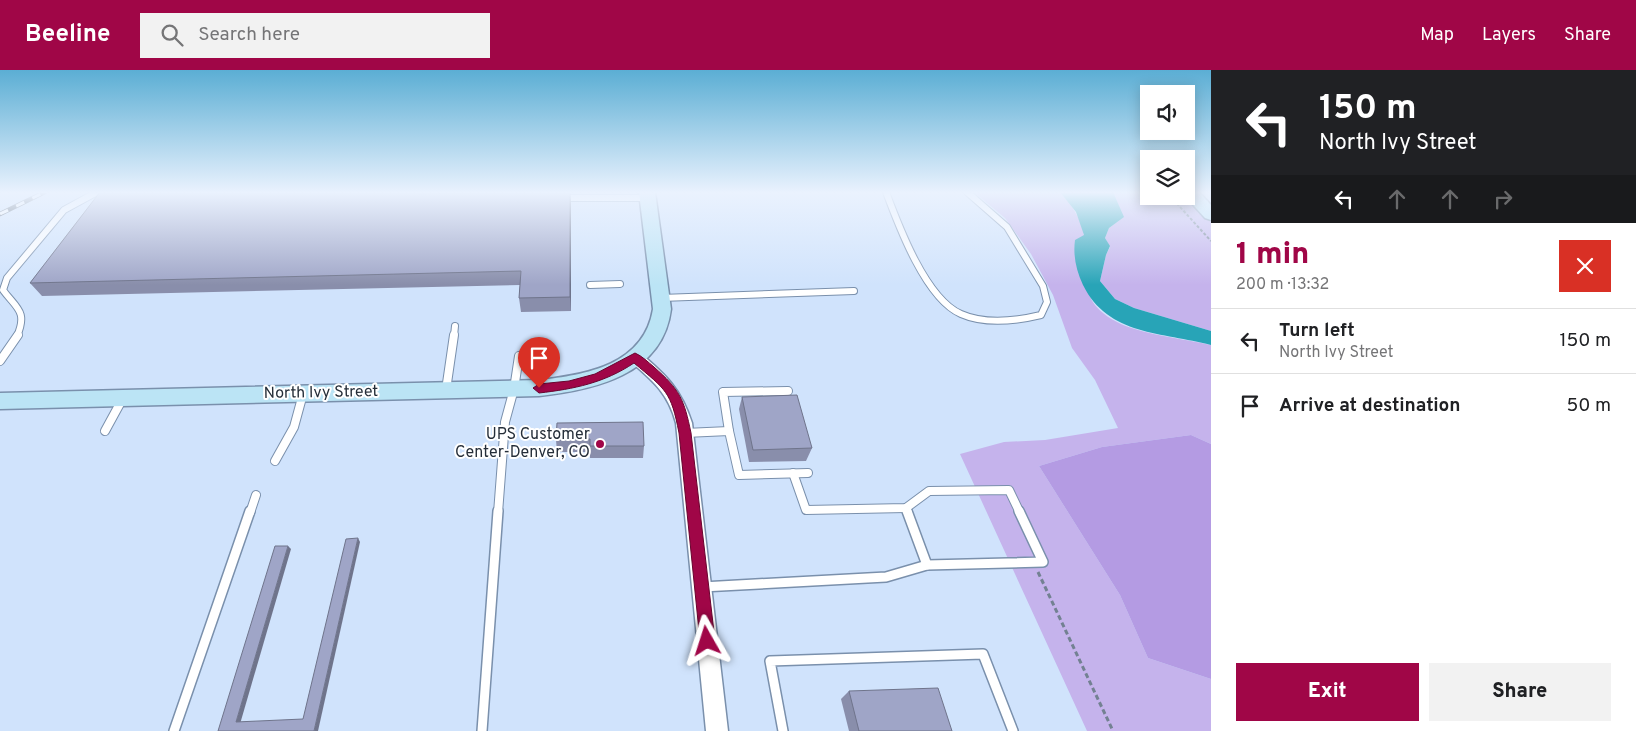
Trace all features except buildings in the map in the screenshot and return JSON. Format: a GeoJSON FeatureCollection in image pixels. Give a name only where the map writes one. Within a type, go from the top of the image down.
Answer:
{"type":"FeatureCollection","features":[{"type":"Feature","properties":{"kind":"street","name":"North Ivy Street"},"geometry":{"type":"LineString","coordinates":[[0,401],[514,389],[569,385],[598,378],[616,370],[635,357],[649,343],[658,328],[662,309],[651,223]]}},
{"type":"Feature","properties":{"kind":"street"},"geometry":{"type":"LineString","coordinates":[[635,357],[668,385],[675,395],[680,408],[685,433],[717,731]]}},
{"type":"Feature","properties":{"kind":"lane"},"geometry":{"type":"LineString","coordinates":[[0,361],[16,339],[23,320],[19,306],[3,290],[6,278],[53,223]]}},
{"type":"Feature","properties":{"kind":"lane"},"geometry":{"type":"LineString","coordinates":[[897,223],[902,236],[940,298],[960,314],[989,320],[1022,320],[1041,315],[1047,302],[1043,286],[1007,227],[1002,223]]}},
{"type":"Feature","properties":{"kind":"lane"},"geometry":{"type":"LineString","coordinates":[[590,285],[620,284]]}},
{"type":"Feature","properties":{"kind":"lane"},"geometry":{"type":"LineString","coordinates":[[661,298],[854,290]]}},
{"type":"Feature","properties":{"kind":"lane"},"geometry":{"type":"LineString","coordinates":[[446,390],[455,326]]}},
{"type":"Feature","properties":{"kind":"lane"},"geometry":{"type":"LineString","coordinates":[[482,731],[505,422],[514,389],[519,356]]}},
{"type":"Feature","properties":{"kind":"lane"},"geometry":{"type":"LineString","coordinates":[[788,391],[723,392],[739,475],[808,473]]}},
{"type":"Feature","properties":{"kind":"lane"},"geometry":{"type":"LineString","coordinates":[[275,461],[294,428],[303,394]]}},
{"type":"Feature","properties":{"kind":"lane"},"geometry":{"type":"LineString","coordinates":[[105,431],[124,398]]}},
{"type":"Feature","properties":{"kind":"lane"},"geometry":{"type":"LineString","coordinates":[[685,433],[730,431]]}},
{"type":"Feature","properties":{"kind":"lane"},"geometry":{"type":"LineString","coordinates":[[702,587],[886,577],[927,565],[1043,562],[1009,490],[929,491],[906,508],[806,510],[793,473]]}},
{"type":"Feature","properties":{"kind":"lane"},"geometry":{"type":"LineString","coordinates":[[174,731],[256,495]]}},
{"type":"Feature","properties":{"kind":"lane"},"geometry":{"type":"LineString","coordinates":[[906,508],[927,565]]}},
{"type":"Feature","properties":{"kind":"lane"},"geometry":{"type":"LineString","coordinates":[[783,731],[770,661],[983,654],[1013,731]]}},
{"type":"Feature","properties":{"kind":"path"},"geometry":{"type":"LineString","coordinates":[[1195,223],[1211,240]]}},
{"type":"Feature","properties":{"kind":"path"},"geometry":{"type":"LineString","coordinates":[[1034,562],[1113,731]]}},
{"type":"Feature","properties":{"kind":"shaded area"},"geometry":{"type":"Polygon","coordinates":[[[1009,223],[1081,223],[1086,249],[1089,294],[1094,304],[1103,313],[1117,322],[1137,330],[1211,345],[1211,444],[1191,435],[1102,447],[1039,466],[1120,595],[1148,658],[1211,679],[1211,731],[1087,731],[960,454],[1004,442],[1045,440],[1118,428],[1095,380],[1072,348],[1053,295],[1031,254],[1009,223]]]}},
{"type":"Feature","properties":{"kind":"shaded area"},"geometry":{"type":"Polygon","coordinates":[[[1116,223],[1211,223],[1211,331],[1134,308],[1115,299],[1100,281],[1106,255],[1110,247],[1105,238],[1109,228],[1116,223]]]}},
{"type":"Feature","properties":{"kind":"shaded area"},"geometry":{"type":"Polygon","coordinates":[[[1191,435],[1211,444],[1211,679],[1148,658],[1120,595],[1039,466],[1102,447],[1191,435]]]}},
{"type":"Feature","properties":{"kind":"water"},"geometry":{"type":"Polygon","coordinates":[[[1080,223],[1116,223],[1109,228],[1105,238],[1110,246],[1100,281],[1115,299],[1134,308],[1211,331],[1211,345],[1138,329],[1122,323],[1107,314],[1094,302],[1083,285],[1077,268],[1075,240],[1084,235],[1080,223]]]}},
{"type":"Feature","properties":{"kind":"place","name":"UPS Customer Center-Denver, CO"},"geometry":{"type":"Point","coordinates":[600,444]}},
{"type":"Feature","properties":{"kind":"route"},"geometry":{"type":"LineString","coordinates":[[539,388],[569,385],[598,378],[616,370],[635,357],[668,385],[675,395],[680,408],[685,433],[707,641]]}}]}
